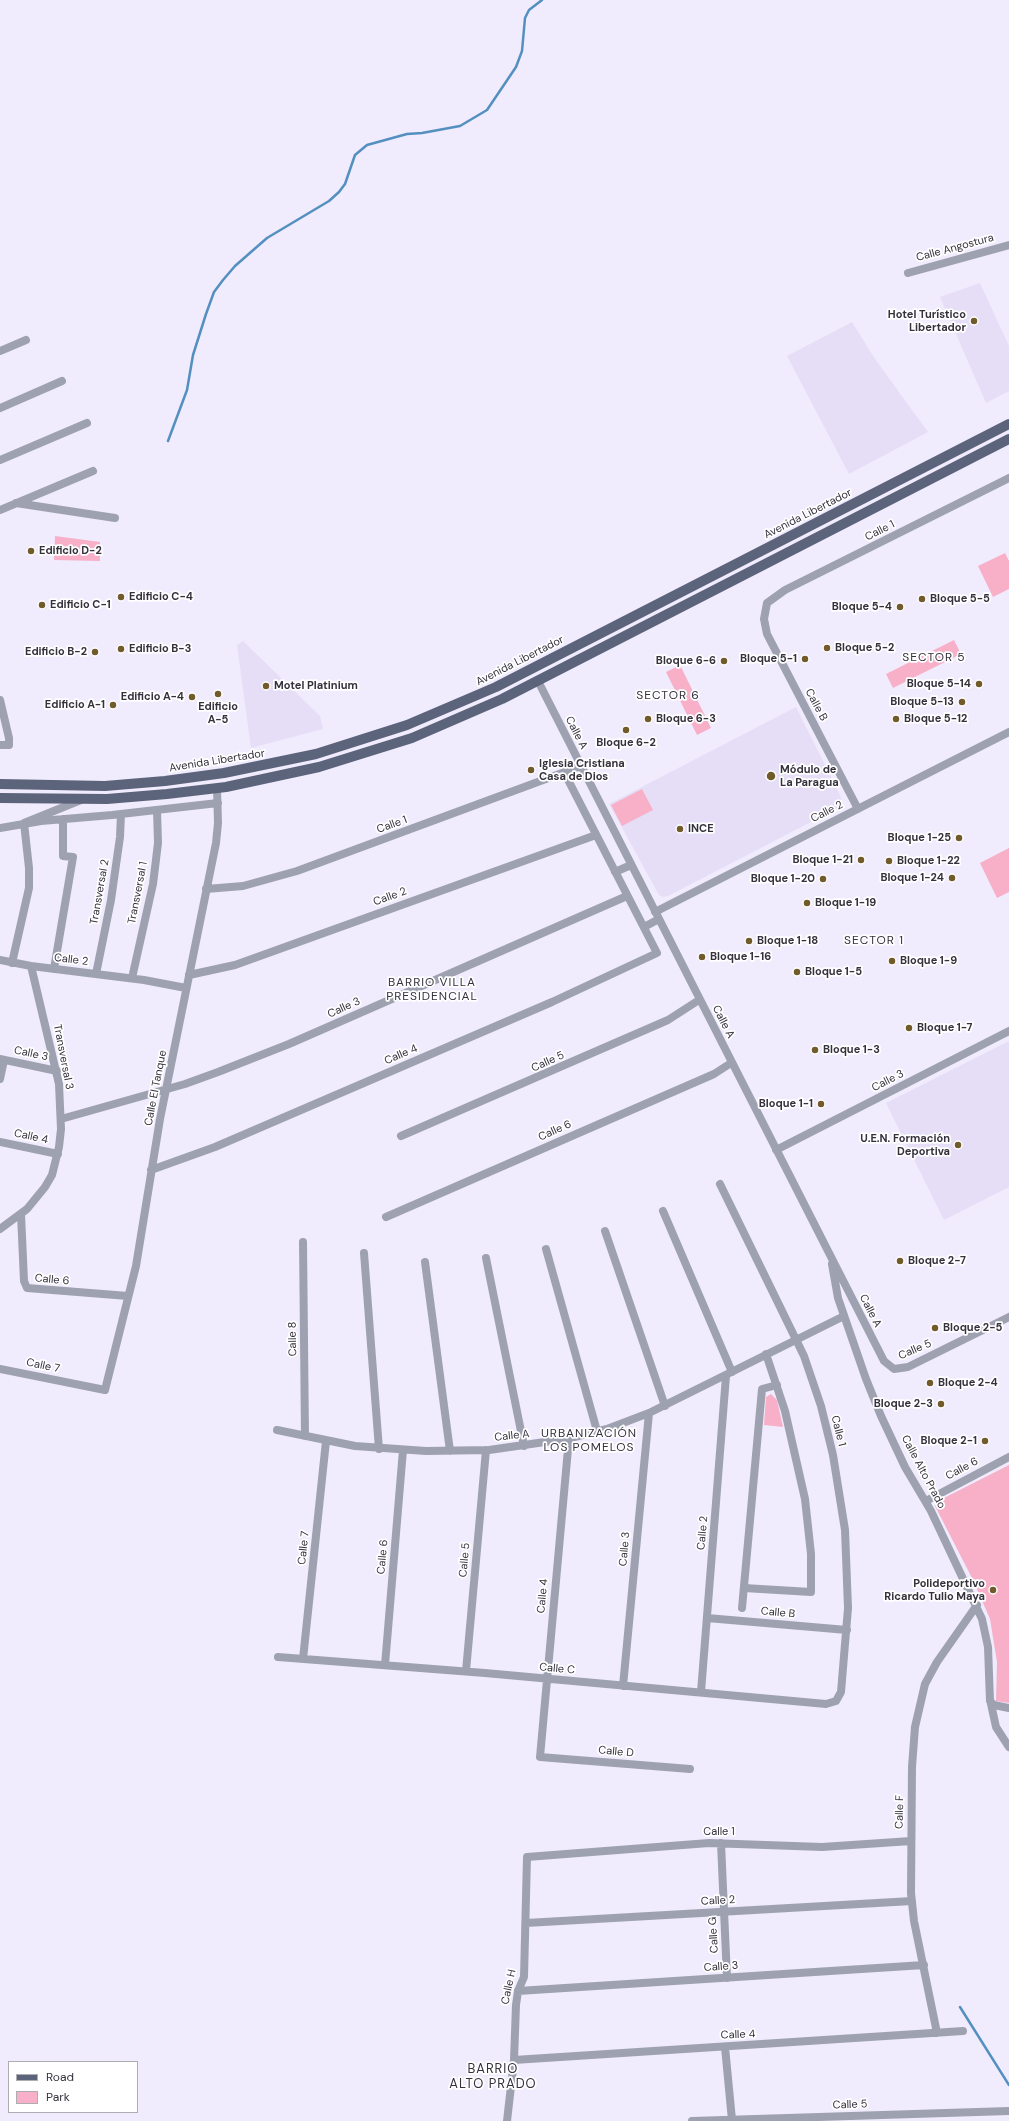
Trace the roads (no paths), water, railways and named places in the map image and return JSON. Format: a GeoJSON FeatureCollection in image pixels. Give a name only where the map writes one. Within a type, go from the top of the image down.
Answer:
{"type":"FeatureCollection","features":[{"type":"Feature","properties":{"kind":"main road","name":"Avenida Libertador"},"geometry":{"type":"LineString","coordinates":[[0,784],[81,786],[125,784],[224,774],[341,747],[407,725],[475,697],[532,669],[1009,424]]}},
{"type":"Feature","properties":{"kind":"main road"},"geometry":{"type":"LineString","coordinates":[[0,798],[81,800],[147,796],[217,788],[293,774],[388,746],[458,719],[538,681],[1009,439]]}},
{"type":"Feature","properties":{"kind":"main road"},"geometry":{"type":"LineString","coordinates":[[532,669],[538,681]]}},
{"type":"Feature","properties":{"kind":"street","name":"Calle Angostura"},"geometry":{"type":"LineString","coordinates":[[908,273],[1009,245]]}},
{"type":"Feature","properties":{"kind":"street"},"geometry":{"type":"LineString","coordinates":[[0,350],[26,340]]}},
{"type":"Feature","properties":{"kind":"street"},"geometry":{"type":"LineString","coordinates":[[0,408],[62,381]]}},
{"type":"Feature","properties":{"kind":"street"},"geometry":{"type":"LineString","coordinates":[[0,460],[87,423]]}},
{"type":"Feature","properties":{"kind":"street"},"geometry":{"type":"LineString","coordinates":[[0,510],[93,471]]}},
{"type":"Feature","properties":{"kind":"street","name":"Calle 1"},"geometry":{"type":"LineString","coordinates":[[765,608],[770,600],[785,590],[1009,478]]}},
{"type":"Feature","properties":{"kind":"street"},"geometry":{"type":"LineString","coordinates":[[16,503],[115,518]]}},
{"type":"Feature","properties":{"kind":"street","name":"Calle B"},"geometry":{"type":"LineString","coordinates":[[765,608],[764,620],[767,634],[858,809]]}},
{"type":"Feature","properties":{"kind":"street","name":"Calle A"},"geometry":{"type":"LineString","coordinates":[[538,681],[884,1361],[894,1369]]}},
{"type":"Feature","properties":{"kind":"street"},"geometry":{"type":"LineString","coordinates":[[0,700],[10,738],[9,745],[0,745]]}},
{"type":"Feature","properties":{"kind":"street","name":"Calle 2"},"geometry":{"type":"LineString","coordinates":[[644,927],[657,916],[858,809],[1009,732]]}},
{"type":"Feature","properties":{"kind":"street","name":"Calle 1"},"geometry":{"type":"LineString","coordinates":[[206,889],[243,886],[297,871],[581,766]]}},
{"type":"Feature","properties":{"kind":"street"},"geometry":{"type":"LineString","coordinates":[[564,772],[644,927]]}},
{"type":"Feature","properties":{"kind":"street","name":"Calle El Tanque"},"geometry":{"type":"LineString","coordinates":[[105,1390],[136,1266],[151,1170],[166,1089],[216,842],[218,823],[217,788]]}},
{"type":"Feature","properties":{"kind":"street"},"geometry":{"type":"LineString","coordinates":[[24,823],[81,800]]}},
{"type":"Feature","properties":{"kind":"street"},"geometry":{"type":"LineString","coordinates":[[0,828],[24,823],[218,803]]}},
{"type":"Feature","properties":{"kind":"street","name":"Transversal 1"},"geometry":{"type":"LineString","coordinates":[[132,978],[153,884],[158,843],[156,810]]}},
{"type":"Feature","properties":{"kind":"street","name":"Transversal 2"},"geometry":{"type":"LineString","coordinates":[[96,974],[114,879],[120,837],[121,814]]}},
{"type":"Feature","properties":{"kind":"street"},"geometry":{"type":"LineString","coordinates":[[54,969],[73,857],[63,856],[63,819]]}},
{"type":"Feature","properties":{"kind":"street"},"geometry":{"type":"LineString","coordinates":[[12,963],[29,888],[29,868],[24,823]]}},
{"type":"Feature","properties":{"kind":"street","name":"Calle 2"},"geometry":{"type":"LineString","coordinates":[[189,975],[235,965],[596,835]]}},
{"type":"Feature","properties":{"kind":"street"},"geometry":{"type":"LineString","coordinates":[[616,872],[631,865]]}},
{"type":"Feature","properties":{"kind":"street","name":"Calle 3"},"geometry":{"type":"LineString","coordinates":[[61,1119],[200,1079],[289,1044],[627,896]]}},
{"type":"Feature","properties":{"kind":"street","name":"Calle 4"},"geometry":{"type":"LineString","coordinates":[[151,1170],[222,1144],[552,1002],[657,953],[644,927]]}},
{"type":"Feature","properties":{"kind":"street","name":"Calle 2"},"geometry":{"type":"LineString","coordinates":[[0,960],[31,966],[132,978],[186,988]]}},
{"type":"Feature","properties":{"kind":"street","name":"Transversal 3"},"geometry":{"type":"LineString","coordinates":[[21,1214],[45,1187],[52,1175],[58,1154],[61,1119],[57,1071],[31,966]]}},
{"type":"Feature","properties":{"kind":"street","name":"Calle 5"},"geometry":{"type":"LineString","coordinates":[[401,1136],[668,1020],[699,1000]]}},
{"type":"Feature","properties":{"kind":"street","name":"Calle 3"},"geometry":{"type":"LineString","coordinates":[[776,1150],[1009,1031]]}},
{"type":"Feature","properties":{"kind":"street"},"geometry":{"type":"LineString","coordinates":[[0,1079],[2,1059]]}},
{"type":"Feature","properties":{"kind":"street","name":"Calle 3"},"geometry":{"type":"LineString","coordinates":[[2,1059],[57,1071]]}},
{"type":"Feature","properties":{"kind":"street","name":"Calle 6"},"geometry":{"type":"LineString","coordinates":[[386,1217],[714,1074],[732,1063]]}},
{"type":"Feature","properties":{"kind":"street","name":"Calle 4"},"geometry":{"type":"LineString","coordinates":[[0,1142],[58,1154]]}},
{"type":"Feature","properties":{"kind":"street","name":"Calle 1"},"geometry":{"type":"LineString","coordinates":[[720,1184],[804,1356],[821,1406],[838,1485],[846,1552],[847,1630],[841,1692],[834,1702]]}},
{"type":"Feature","properties":{"kind":"street","name":"Calle 2"},"geometry":{"type":"LineString","coordinates":[[663,1211],[729,1374],[700,1692]]}},
{"type":"Feature","properties":{"kind":"street"},"geometry":{"type":"LineString","coordinates":[[0,1229],[21,1214]]}},
{"type":"Feature","properties":{"kind":"street","name":"Calle 6"},"geometry":{"type":"LineString","coordinates":[[21,1214],[24,1281],[27,1288],[128,1296]]}},
{"type":"Feature","properties":{"kind":"street"},"geometry":{"type":"LineString","coordinates":[[605,1231],[665,1406]]}},
{"type":"Feature","properties":{"kind":"street","name":"Calle 8"},"geometry":{"type":"LineString","coordinates":[[302,1242],[304,1436]]}},
{"type":"Feature","properties":{"kind":"street"},"geometry":{"type":"LineString","coordinates":[[546,1249],[597,1431]]}},
{"type":"Feature","properties":{"kind":"street"},"geometry":{"type":"LineString","coordinates":[[364,1253],[379,1449]]}},
{"type":"Feature","properties":{"kind":"street"},"geometry":{"type":"LineString","coordinates":[[486,1258],[524,1446]]}},
{"type":"Feature","properties":{"kind":"street","name":"Calle Alto Prado"},"geometry":{"type":"LineString","coordinates":[[831,1258],[834,1282],[844,1316],[881,1416],[905,1467],[926,1501],[977,1605],[982,1619],[988,1646],[991,1700]]}},
{"type":"Feature","properties":{"kind":"street"},"geometry":{"type":"LineString","coordinates":[[425,1262],[450,1451]]}},
{"type":"Feature","properties":{"kind":"street","name":"Calle A"},"geometry":{"type":"LineString","coordinates":[[277,1430],[379,1449],[403,1450],[486,1450],[524,1446],[569,1438],[597,1431],[649,1414],[844,1316]]}},
{"type":"Feature","properties":{"kind":"street","name":"Calle 5"},"geometry":{"type":"LineString","coordinates":[[894,1369],[915,1365],[1009,1317]]}},
{"type":"Feature","properties":{"kind":"street"},"geometry":{"type":"LineString","coordinates":[[744,1588],[811,1592],[811,1554],[805,1500],[796,1454],[777,1385],[766,1354]]}},
{"type":"Feature","properties":{"kind":"street","name":"Calle 7"},"geometry":{"type":"LineString","coordinates":[[0,1369],[105,1390]]}},
{"type":"Feature","properties":{"kind":"street"},"geometry":{"type":"LineString","coordinates":[[742,1608],[762,1389],[777,1385]]}},
{"type":"Feature","properties":{"kind":"street","name":"Calle 3"},"geometry":{"type":"LineString","coordinates":[[623,1686],[649,1414]]}},
{"type":"Feature","properties":{"kind":"street","name":"Calle 4"},"geometry":{"type":"LineString","coordinates":[[540,1756],[569,1438]]}},
{"type":"Feature","properties":{"kind":"street","name":"Calle 7"},"geometry":{"type":"LineString","coordinates":[[303,1659],[326,1440]]}},
{"type":"Feature","properties":{"kind":"street","name":"Calle 6"},"geometry":{"type":"LineString","coordinates":[[385,1665],[403,1450]]}},
{"type":"Feature","properties":{"kind":"street","name":"Calle 5"},"geometry":{"type":"LineString","coordinates":[[466,1671],[486,1450]]}},
{"type":"Feature","properties":{"kind":"street","name":"Calle 6"},"geometry":{"type":"LineString","coordinates":[[926,1501],[1009,1457]]}},
{"type":"Feature","properties":{"kind":"street","name":"Calle F"},"geometry":{"type":"LineString","coordinates":[[937,2033],[912,1901],[912,1767],[919,1706],[926,1684],[937,1662],[977,1605]]}},
{"type":"Feature","properties":{"kind":"street","name":"Calle B"},"geometry":{"type":"LineString","coordinates":[[707,1618],[847,1630]]}},
{"type":"Feature","properties":{"kind":"street","name":"Calle C"},"geometry":{"type":"LineString","coordinates":[[278,1656],[466,1671],[826,1704],[834,1702]]}},
{"type":"Feature","properties":{"kind":"street"},"geometry":{"type":"LineString","coordinates":[[991,1700],[1009,1708]]}},
{"type":"Feature","properties":{"kind":"street"},"geometry":{"type":"LineString","coordinates":[[991,1700],[996,1727],[1009,1747]]}},
{"type":"Feature","properties":{"kind":"street","name":"Calle D"},"geometry":{"type":"LineString","coordinates":[[540,1756],[690,1769]]}},
{"type":"Feature","properties":{"kind":"street","name":"Calle 1"},"geometry":{"type":"LineString","coordinates":[[527,1857],[689,1844],[720,1843],[822,1847],[911,1840]]}},
{"type":"Feature","properties":{"kind":"street","name":"Calle G"},"geometry":{"type":"LineString","coordinates":[[720,1843],[727,1978]]}},
{"type":"Feature","properties":{"kind":"street","name":"Calle H"},"geometry":{"type":"LineString","coordinates":[[507,2121],[514,2060],[516,2005],[518,1990],[524,1977],[527,1857]]}},
{"type":"Feature","properties":{"kind":"street","name":"Calle 2"},"geometry":{"type":"LineString","coordinates":[[526,1923],[912,1901]]}},
{"type":"Feature","properties":{"kind":"street","name":"Calle 3"},"geometry":{"type":"LineString","coordinates":[[518,1990],[924,1965]]}},
{"type":"Feature","properties":{"kind":"street","name":"Calle 4"},"geometry":{"type":"LineString","coordinates":[[514,2060],[647,2050],[725,2047],[963,2031]]}},
{"type":"Feature","properties":{"kind":"street"},"geometry":{"type":"LineString","coordinates":[[725,2047],[732,2120]]}},
{"type":"Feature","properties":{"kind":"street","name":"Calle 5"},"geometry":{"type":"LineString","coordinates":[[692,2121],[1009,2111]]}},
{"type":"Feature","properties":{"kind":"waterway"},"geometry":{"type":"LineString","coordinates":[[168,441],[187,390],[193,355],[206,314],[214,292],[223,280],[235,266],[267,238],[329,201],[339,192],[345,184],[355,155],[367,145],[407,134],[422,133],[460,126],[487,110],[516,67],[522,51],[525,18],[529,10],[542,0]]}},
{"type":"Feature","properties":{"kind":"waterway"},"geometry":{"type":"LineString","coordinates":[[960,2007],[1009,2085]]}},
{"type":"Feature","properties":{"kind":"place","name":"Hotel Turístico Libertador"},"geometry":{"type":"Point","coordinates":[974,321]}},
{"type":"Feature","properties":{"kind":"place","name":"Edificio D-2"},"geometry":{"type":"Point","coordinates":[31,551]}},
{"type":"Feature","properties":{"kind":"place","name":"Edificio C-4"},"geometry":{"type":"Point","coordinates":[121,597]}},
{"type":"Feature","properties":{"kind":"place","name":"Bloque 5-5"},"geometry":{"type":"Point","coordinates":[922,599]}},
{"type":"Feature","properties":{"kind":"place","name":"Edificio C-1"},"geometry":{"type":"Point","coordinates":[42,605]}},
{"type":"Feature","properties":{"kind":"place","name":"Bloque 5-4"},"geometry":{"type":"Point","coordinates":[900,607]}},
{"type":"Feature","properties":{"kind":"place","name":"Bloque 5-2"},"geometry":{"type":"Point","coordinates":[827,648]}},
{"type":"Feature","properties":{"kind":"place","name":"Edificio B-3"},"geometry":{"type":"Point","coordinates":[121,649]}},
{"type":"Feature","properties":{"kind":"place","name":"Edificio B-2"},"geometry":{"type":"Point","coordinates":[95,652]}},
{"type":"Feature","properties":{"kind":"place","name":"Bloque 5-1"},"geometry":{"type":"Point","coordinates":[805,659]}},
{"type":"Feature","properties":{"kind":"place","name":"Bloque 6-6"},"geometry":{"type":"Point","coordinates":[724,661]}},
{"type":"Feature","properties":{"kind":"place","name":"Bloque 5-14"},"geometry":{"type":"Point","coordinates":[979,684]}},
{"type":"Feature","properties":{"kind":"place","name":"Motel Platinium"},"geometry":{"type":"Point","coordinates":[266,686]}},
{"type":"Feature","properties":{"kind":"place","name":"Edificio A-5"},"geometry":{"type":"Point","coordinates":[218,694]}},
{"type":"Feature","properties":{"kind":"place","name":"Edificio A-4"},"geometry":{"type":"Point","coordinates":[192,697]}},
{"type":"Feature","properties":{"kind":"place","name":"Bloque 5-13"},"geometry":{"type":"Point","coordinates":[962,702]}},
{"type":"Feature","properties":{"kind":"place","name":"Edificio A-1"},"geometry":{"type":"Point","coordinates":[113,705]}},
{"type":"Feature","properties":{"kind":"place","name":"Bloque 6-3"},"geometry":{"type":"Point","coordinates":[648,719]}},
{"type":"Feature","properties":{"kind":"place","name":"Bloque 5-12"},"geometry":{"type":"Point","coordinates":[896,719]}},
{"type":"Feature","properties":{"kind":"place","name":"Bloque 6-2"},"geometry":{"type":"Point","coordinates":[626,730]}},
{"type":"Feature","properties":{"kind":"place","name":"Iglesia Cristiana Casa de Dios"},"geometry":{"type":"Point","coordinates":[531,770]}},
{"type":"Feature","properties":{"kind":"place","name":"Módulo de La Paragua"},"geometry":{"type":"Point","coordinates":[771,776]}},
{"type":"Feature","properties":{"kind":"place","name":"INCE"},"geometry":{"type":"Point","coordinates":[680,829]}},
{"type":"Feature","properties":{"kind":"place","name":"Bloque 1-25"},"geometry":{"type":"Point","coordinates":[959,838]}},
{"type":"Feature","properties":{"kind":"place","name":"Bloque 1-21"},"geometry":{"type":"Point","coordinates":[861,860]}},
{"type":"Feature","properties":{"kind":"place","name":"Bloque 1-22"},"geometry":{"type":"Point","coordinates":[889,861]}},
{"type":"Feature","properties":{"kind":"place","name":"Bloque 1-24"},"geometry":{"type":"Point","coordinates":[952,878]}},
{"type":"Feature","properties":{"kind":"place","name":"Bloque 1-20"},"geometry":{"type":"Point","coordinates":[823,879]}},
{"type":"Feature","properties":{"kind":"place","name":"Bloque 1-19"},"geometry":{"type":"Point","coordinates":[807,903]}},
{"type":"Feature","properties":{"kind":"place","name":"Bloque 1-18"},"geometry":{"type":"Point","coordinates":[749,941]}},
{"type":"Feature","properties":{"kind":"place","name":"Bloque 1-16"},"geometry":{"type":"Point","coordinates":[702,957]}},
{"type":"Feature","properties":{"kind":"place","name":"Bloque 1-9"},"geometry":{"type":"Point","coordinates":[892,961]}},
{"type":"Feature","properties":{"kind":"place","name":"Bloque 1-5"},"geometry":{"type":"Point","coordinates":[797,972]}},
{"type":"Feature","properties":{"kind":"place","name":"Bloque 1-7"},"geometry":{"type":"Point","coordinates":[909,1028]}},
{"type":"Feature","properties":{"kind":"place","name":"Bloque 1-3"},"geometry":{"type":"Point","coordinates":[815,1050]}},
{"type":"Feature","properties":{"kind":"place","name":"Bloque 1-1"},"geometry":{"type":"Point","coordinates":[821,1104]}},
{"type":"Feature","properties":{"kind":"place","name":"U.E.N. Formación Deportiva"},"geometry":{"type":"Point","coordinates":[958,1145]}},
{"type":"Feature","properties":{"kind":"place","name":"Bloque 2-7"},"geometry":{"type":"Point","coordinates":[900,1261]}},
{"type":"Feature","properties":{"kind":"place","name":"Bloque 2-5"},"geometry":{"type":"Point","coordinates":[935,1328]}},
{"type":"Feature","properties":{"kind":"place","name":"Bloque 2-4"},"geometry":{"type":"Point","coordinates":[930,1383]}},
{"type":"Feature","properties":{"kind":"place","name":"Bloque 2-3"},"geometry":{"type":"Point","coordinates":[941,1404]}},
{"type":"Feature","properties":{"kind":"place","name":"Bloque 2-1"},"geometry":{"type":"Point","coordinates":[985,1441]}},
{"type":"Feature","properties":{"kind":"place","name":"Polideportivo Ricardo Tulio Maya"},"geometry":{"type":"Point","coordinates":[993,1590]}},
{"type":"Feature","properties":{"kind":"district","name":"SECTOR 5"},"geometry":{"type":"Point","coordinates":[934,658]}},
{"type":"Feature","properties":{"kind":"district","name":"SECTOR 6"},"geometry":{"type":"Point","coordinates":[668,696]}},
{"type":"Feature","properties":{"kind":"district","name":"SECTOR 1"},"geometry":{"type":"Point","coordinates":[874,941]}},
{"type":"Feature","properties":{"kind":"district","name":"BARRIO VILLA PRESIDENCIAL"},"geometry":{"type":"Point","coordinates":[432,990]}},
{"type":"Feature","properties":{"kind":"district","name":"URBANIZACIÓN LOS POMELOS"},"geometry":{"type":"Point","coordinates":[589,1441]}},
{"type":"Feature","properties":{"kind":"district","name":"BARRIO ALTO PRADO"},"geometry":{"type":"Point","coordinates":[493,2078]}}]}
